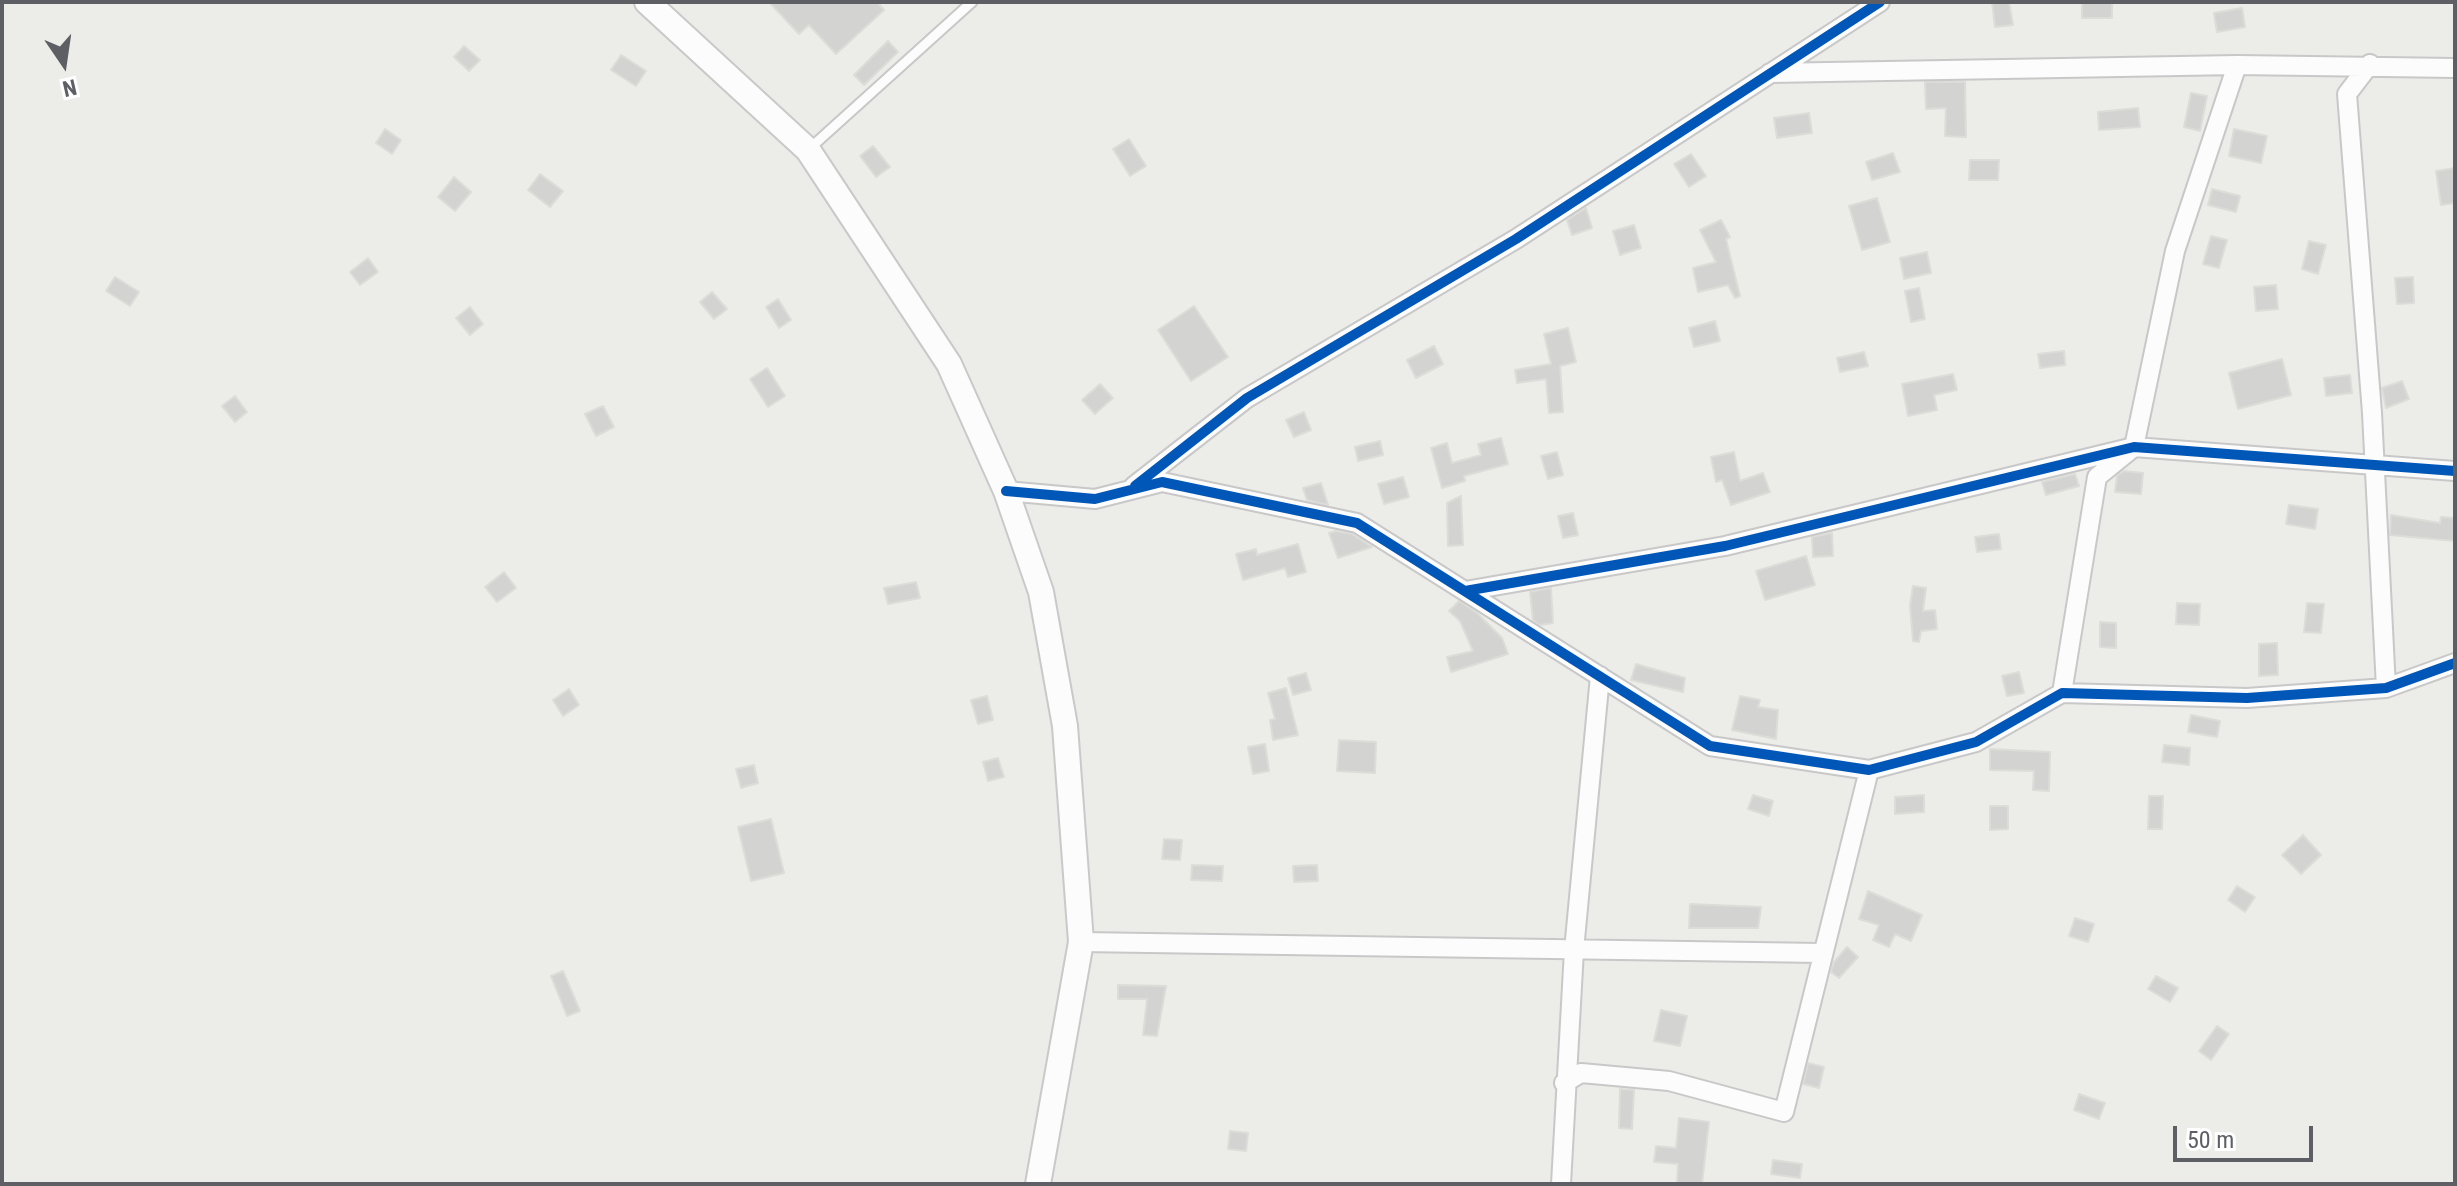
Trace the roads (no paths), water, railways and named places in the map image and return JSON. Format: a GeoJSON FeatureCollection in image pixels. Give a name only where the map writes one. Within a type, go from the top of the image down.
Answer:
{"type":"FeatureCollection","features":[{"type":"Feature","properties":{"kind":"main road"},"geometry":{"type":"LineString","coordinates":[[652,3],[808,150],[949,364],[1006,491],[1041,592],[1065,726],[1081,942],[1038,1184]]}},
{"type":"Feature","properties":{"kind":"street"},"geometry":{"type":"LineString","coordinates":[[1129,490],[1247,398],[1516,239],[1880,2]]}},
{"type":"Feature","properties":{"kind":"street"},"geometry":{"type":"LineString","coordinates":[[1767,73],[2370,64],[2455,68]]}},
{"type":"Feature","properties":{"kind":"street"},"geometry":{"type":"LineString","coordinates":[[2370,64],[2347,94],[2374,465],[2386,688]]}},
{"type":"Feature","properties":{"kind":"street"},"geometry":{"type":"LineString","coordinates":[[2062,693],[2097,477],[2134,447],[2175,251],[2237,65]]}},
{"type":"Feature","properties":{"kind":"street"},"geometry":{"type":"LineString","coordinates":[[1465,591],[1725,546],[2134,447],[2455,471]]}},
{"type":"Feature","properties":{"kind":"street"},"geometry":{"type":"LineString","coordinates":[[1006,491],[1095,499],[1162,482],[1357,523],[1710,746],[1869,770],[1976,742],[2062,693],[2247,698],[2386,688],[2455,663]]}},
{"type":"Feature","properties":{"kind":"street"},"geometry":{"type":"LineString","coordinates":[[1561,1184],[1564,1083],[1574,950],[1600,676]]}},
{"type":"Feature","properties":{"kind":"street"},"geometry":{"type":"LineString","coordinates":[[1564,1083],[1581,1073],[1669,1081],[1784,1112],[1821,953],[1869,770]]}},
{"type":"Feature","properties":{"kind":"street"},"geometry":{"type":"LineString","coordinates":[[1081,942],[1821,953]]}},
{"type":"Feature","properties":{"kind":"lane"},"geometry":{"type":"LineString","coordinates":[[808,150],[972,2]]}}]}
